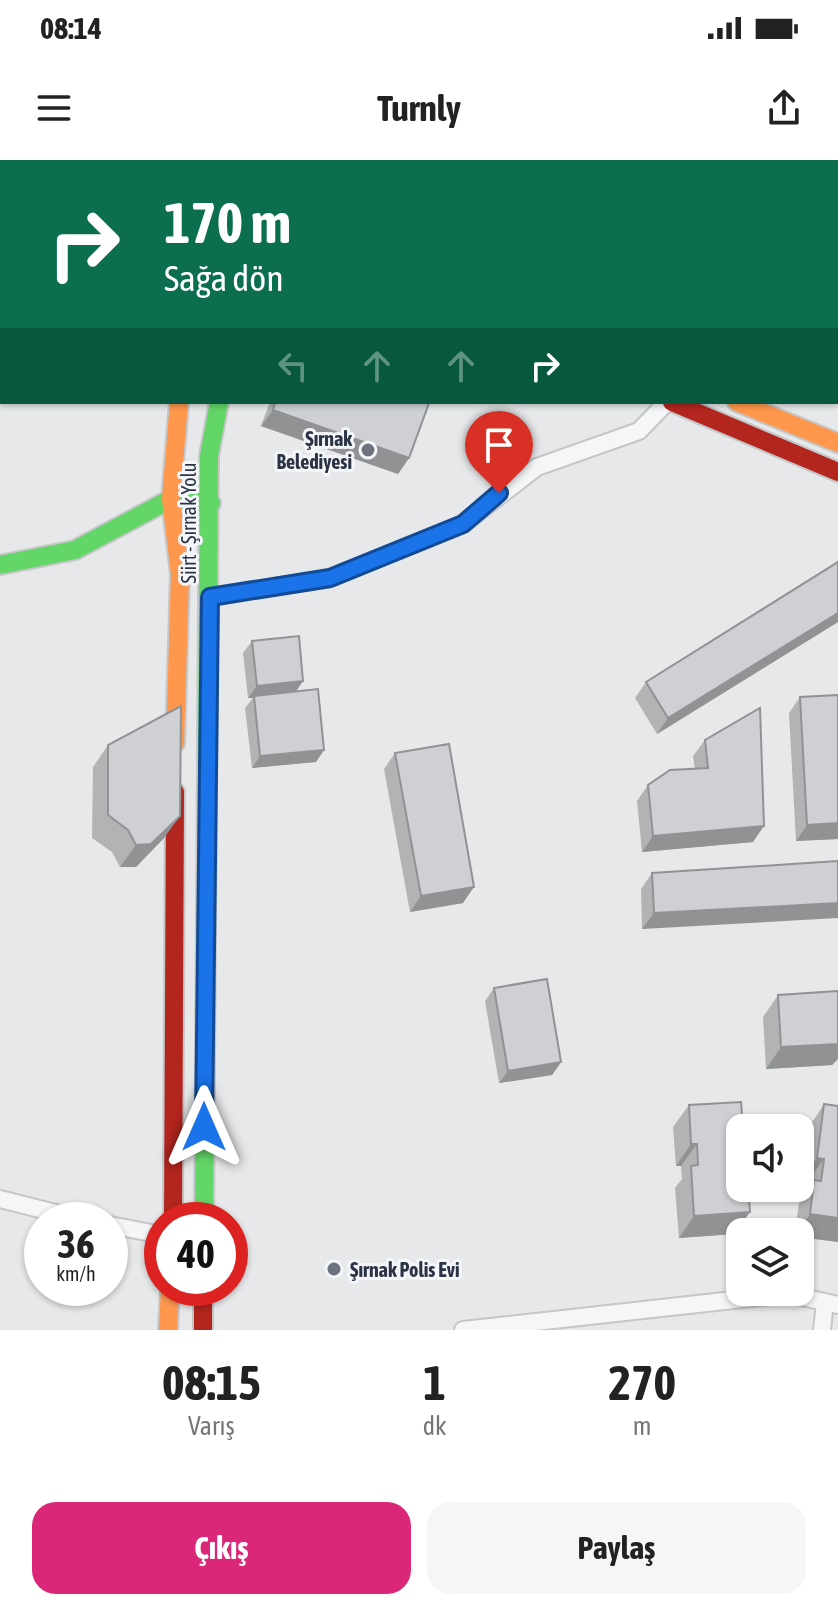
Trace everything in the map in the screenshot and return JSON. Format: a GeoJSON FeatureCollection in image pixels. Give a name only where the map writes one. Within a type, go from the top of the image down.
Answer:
{"type":"FeatureCollection","features":[{"type":"Feature","properties":{"kind":"street","name":"Siirt - Şırnak Yolu"},"geometry":{"type":"LineString","coordinates":[[173,1202],[175,770],[180,574],[171,499],[179,404]]}},
{"type":"Feature","properties":{"kind":"street","name":"Siirt - Şırnak Yolu"},"geometry":{"type":"LineString","coordinates":[[204,1202],[209,456],[219,404]]}},
{"type":"Feature","properties":{"kind":"street"},"geometry":{"type":"LineString","coordinates":[[210,597],[330,578],[463,524],[537,467],[639,431],[668,404]]}},
{"type":"Feature","properties":{"kind":"street"},"geometry":{"type":"LineString","coordinates":[[675,404],[838,472]]}},
{"type":"Feature","properties":{"kind":"street"},"geometry":{"type":"LineString","coordinates":[[742,404],[838,443]]}},
{"type":"Feature","properties":{"kind":"street"},"geometry":{"type":"LineString","coordinates":[[0,565],[75,550],[171,499],[211,503]]}},
{"type":"Feature","properties":{"kind":"street"},"geometry":{"type":"LineString","coordinates":[[0,1199],[24,1205]]}},
{"type":"Feature","properties":{"kind":"street"},"geometry":{"type":"LineString","coordinates":[[463,1330],[586,1323],[788,1294],[832,1304],[822,1330]]}},
{"type":"Feature","properties":{"kind":"street"},"geometry":{"type":"LineString","coordinates":[[168,1330],[169,1306]]}},
{"type":"Feature","properties":{"kind":"street"},"geometry":{"type":"LineString","coordinates":[[203,1306],[203,1330]]}},
{"type":"Feature","properties":{"kind":"building"},"geometry":{"type":"Polygon","coordinates":[[[274,404],[429,404],[409,458],[273,410],[274,404]]]}},
{"type":"Feature","properties":{"kind":"building"},"geometry":{"type":"Polygon","coordinates":[[[838,562],[838,613],[668,718],[646,682],[838,562]]]}},
{"type":"Feature","properties":{"kind":"building"},"geometry":{"type":"Polygon","coordinates":[[[299,636],[303,681],[257,686],[252,641],[299,636]]]}},
{"type":"Feature","properties":{"kind":"building"},"geometry":{"type":"Polygon","coordinates":[[[318,689],[324,750],[260,756],[254,696],[318,689]]]}},
{"type":"Feature","properties":{"kind":"building"},"geometry":{"type":"Polygon","coordinates":[[[838,695],[838,823],[807,825],[800,697],[838,695]]]}},
{"type":"Feature","properties":{"kind":"building"},"geometry":{"type":"Polygon","coordinates":[[[181,706],[180,816],[151,844],[136,845],[128,830],[108,815],[108,745],[181,706]]]}},
{"type":"Feature","properties":{"kind":"building"},"geometry":{"type":"Polygon","coordinates":[[[760,708],[764,826],[653,836],[648,785],[670,770],[708,768],[705,740],[760,708]]]}},
{"type":"Feature","properties":{"kind":"building"},"geometry":{"type":"Polygon","coordinates":[[[449,744],[474,887],[421,896],[395,753],[449,744]]]}},
{"type":"Feature","properties":{"kind":"building"},"geometry":{"type":"Polygon","coordinates":[[[838,861],[838,903],[654,913],[652,873],[838,861]]]}},
{"type":"Feature","properties":{"kind":"building"},"geometry":{"type":"Polygon","coordinates":[[[547,979],[561,1062],[508,1071],[494,988],[547,979]]]}},
{"type":"Feature","properties":{"kind":"building"},"geometry":{"type":"Polygon","coordinates":[[[838,991],[838,1044],[781,1047],[778,995],[838,991]]]}},
{"type":"Feature","properties":{"kind":"building"},"geometry":{"type":"Polygon","coordinates":[[[741,1102],[742,1114],[726,1114],[726,1202],[749,1202],[750,1212],[694,1216],[691,1166],[698,1165],[697,1144],[691,1144],[689,1105],[741,1102]]]}},
{"type":"Feature","properties":{"kind":"building"},"geometry":{"type":"Polygon","coordinates":[[[824,1104],[838,1106],[838,1218],[810,1214],[811,1202],[814,1202],[814,1180],[821,1181],[824,1159],[817,1158],[824,1104]]]}},
{"type":"Feature","properties":{"kind":"traffic: fast"},"geometry":{"type":"LineString","coordinates":[[204,1202],[209,456],[219,404]]}},
{"type":"Feature","properties":{"kind":"traffic: fast"},"geometry":{"type":"LineString","coordinates":[[0,565],[75,550],[171,499],[211,503]]}},
{"type":"Feature","properties":{"kind":"traffic: slow"},"geometry":{"type":"LineString","coordinates":[[175,743],[180,574],[171,499],[179,404]]}},
{"type":"Feature","properties":{"kind":"traffic: slow"},"geometry":{"type":"LineString","coordinates":[[742,404],[838,443]]}},
{"type":"Feature","properties":{"kind":"traffic: slow"},"geometry":{"type":"LineString","coordinates":[[168,1330],[169,1306]]}},
{"type":"Feature","properties":{"kind":"traffic: jam"},"geometry":{"type":"LineString","coordinates":[[677,404],[838,472]]}},
{"type":"Feature","properties":{"kind":"traffic: jam"},"geometry":{"type":"LineString","coordinates":[[173,1202],[175,792]]}},
{"type":"Feature","properties":{"kind":"traffic: jam"},"geometry":{"type":"LineString","coordinates":[[203,1306],[203,1330]]}},
{"type":"Feature","properties":{"kind":"place","name":"Şırnak Belediyesi"},"geometry":{"type":"Point","coordinates":[368,450]}},
{"type":"Feature","properties":{"kind":"place","name":"Şırnak Polis Evi"},"geometry":{"type":"Point","coordinates":[334,1269]}},
{"type":"Feature","properties":{"kind":"route"},"geometry":{"type":"LineString","coordinates":[[204,1127],[210,597],[330,578],[463,524],[499,493]]}}]}
